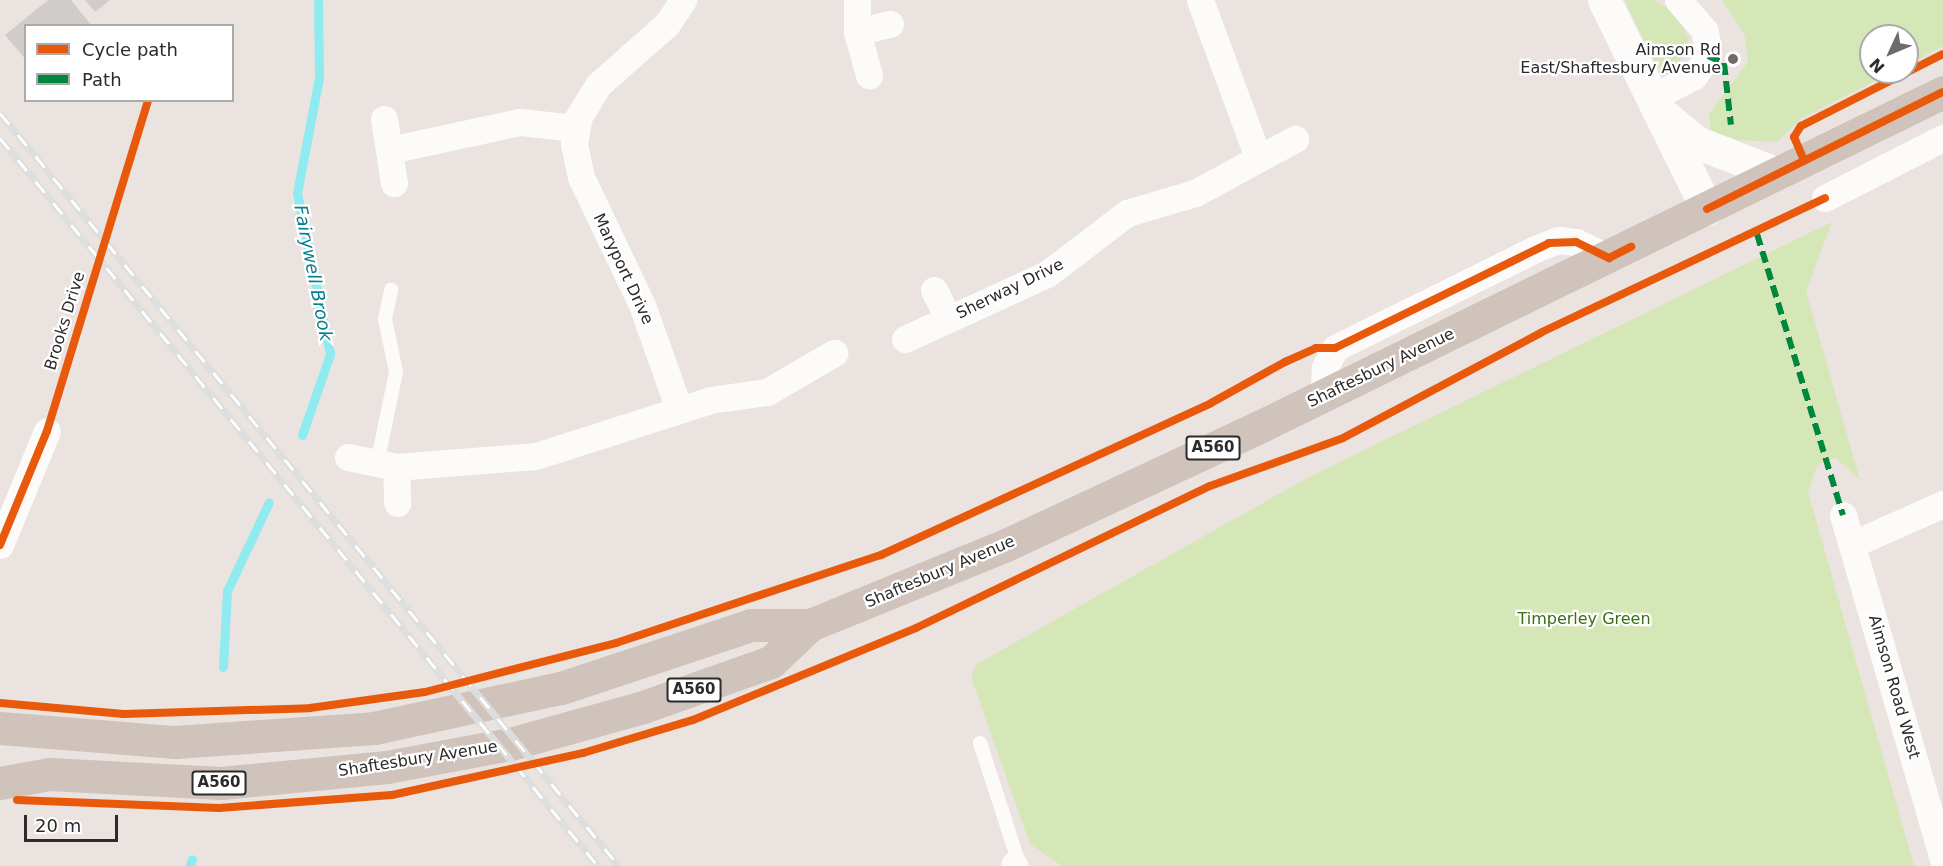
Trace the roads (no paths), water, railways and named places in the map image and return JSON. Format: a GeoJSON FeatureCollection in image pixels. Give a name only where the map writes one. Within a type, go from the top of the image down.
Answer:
{"type":"FeatureCollection","features":[{"type":"Feature","properties":{"kind":"highway","name":"Shaftesbury Avenue"},"geometry":{"type":"LineString","coordinates":[[0,783],[50,774],[220,783],[437,757],[564,728],[771,662],[810,625],[1006,545],[1323,396],[1610,258],[1775,173],[1943,92]]}},
{"type":"Feature","properties":{"kind":"highway","name":"Shaftesbury Avenue"},"geometry":{"type":"LineString","coordinates":[[0,728],[174,742],[254,740],[409,722],[537,695],[751,625],[810,625]]}},
{"type":"Feature","properties":{"kind":"street"},"geometry":{"type":"LineString","coordinates":[[390,150],[520,122],[575,128],[598,85],[668,24],[683,0]]}},
{"type":"Feature","properties":{"kind":"street"},"geometry":{"type":"LineString","coordinates":[[857,0],[857,32],[869,75]]}},
{"type":"Feature","properties":{"kind":"street"},"geometry":{"type":"LineString","coordinates":[[1200,0],[1258,158]]}},
{"type":"Feature","properties":{"kind":"street"},"geometry":{"type":"LineString","coordinates":[[1604,0],[1707,209]]}},
{"type":"Feature","properties":{"kind":"street"},"geometry":{"type":"LineString","coordinates":[[1655,105],[1694,76],[1708,56],[1705,32],[1678,0]]}},
{"type":"Feature","properties":{"kind":"street"},"geometry":{"type":"LineString","coordinates":[[857,32],[890,24]]}},
{"type":"Feature","properties":{"kind":"street"},"geometry":{"type":"LineString","coordinates":[[1655,105],[1696,142],[1775,173]]}},
{"type":"Feature","properties":{"kind":"street"},"geometry":{"type":"LineString","coordinates":[[384,119],[394,183]]}},
{"type":"Feature","properties":{"kind":"street","name":"Maryport Drive"},"geometry":{"type":"LineString","coordinates":[[575,128],[580,177],[642,305],[679,409]]}},
{"type":"Feature","properties":{"kind":"street"},"geometry":{"type":"LineString","coordinates":[[1825,198],[1943,138]]}},
{"type":"Feature","properties":{"kind":"street","name":"Sherway Drive"},"geometry":{"type":"LineString","coordinates":[[905,339],[1054,270],[1127,213],[1195,193],[1295,139]]}},
{"type":"Feature","properties":{"kind":"street","name":"Sherway Drive"},"geometry":{"type":"LineString","coordinates":[[934,290],[948,318]]}},
{"type":"Feature","properties":{"kind":"street"},"geometry":{"type":"LineString","coordinates":[[348,457],[386,466],[536,456],[679,409],[778,388],[834,353]]}},
{"type":"Feature","properties":{"kind":"street"},"geometry":{"type":"LineString","coordinates":[[0,545],[47,431]]}},
{"type":"Feature","properties":{"kind":"street"},"geometry":{"type":"LineString","coordinates":[[386,466],[398,503]]}},
{"type":"Feature","properties":{"kind":"street"},"geometry":{"type":"LineString","coordinates":[[1853,544],[1943,504]]}},
{"type":"Feature","properties":{"kind":"street","name":"Aimson Road West"},"geometry":{"type":"LineString","coordinates":[[1843,514],[1943,860]]}},
{"type":"Feature","properties":{"kind":"lane"},"geometry":{"type":"LineString","coordinates":[[386,466],[396,372],[385,319],[391,290]]}},
{"type":"Feature","properties":{"kind":"lane"},"geometry":{"type":"LineString","coordinates":[[980,743],[1017,866]]}},
{"type":"Feature","properties":{"kind":"waterway","name":"Fairywell Brook"},"geometry":{"type":"LineString","coordinates":[[302,435],[330,354],[297,193],[319,78],[318,0]]}},
{"type":"Feature","properties":{"kind":"waterway","name":"Fairywell Brook"},"geometry":{"type":"LineString","coordinates":[[223,667],[227,591],[269,502]]}},
{"type":"Feature","properties":{"kind":"waterway","name":"Fairywell Brook"},"geometry":{"type":"LineString","coordinates":[[190,866],[192,859]]}},
{"type":"Feature","properties":{"kind":"railway"},"geometry":{"type":"LineString","coordinates":[[0,113],[619,866]]}},
{"type":"Feature","properties":{"kind":"railway"},"geometry":{"type":"LineString","coordinates":[[0,138],[598,866]]}},
{"type":"Feature","properties":{"kind":"place","name":"Aimson Rd East/Shaftesbury Avenue"},"geometry":{"type":"Point","coordinates":[1733,59]}},
{"type":"Feature","properties":{"kind":"park label","name":"Timperley Green"},"geometry":{"type":"Point","coordinates":[1584,619]}}]}
